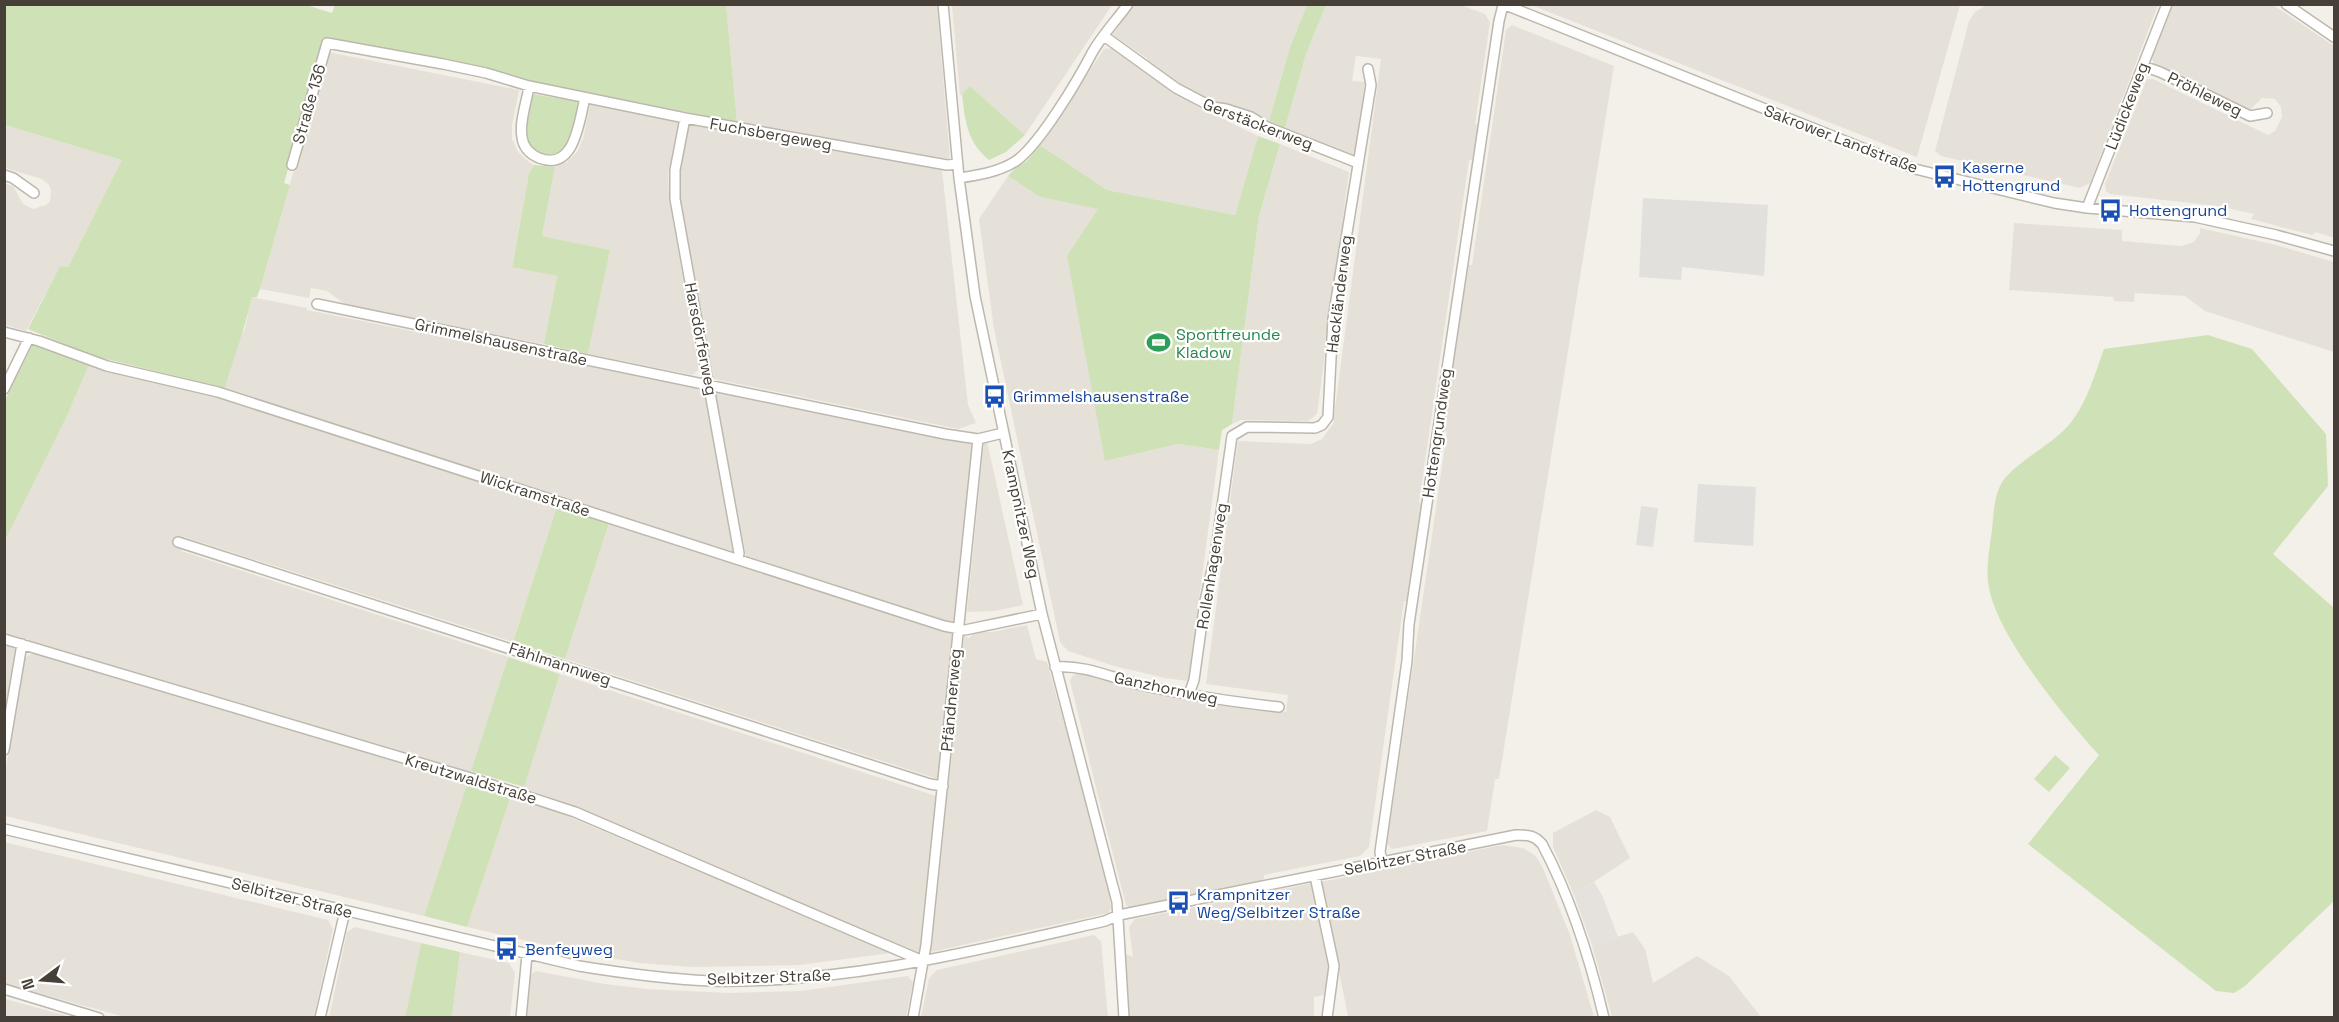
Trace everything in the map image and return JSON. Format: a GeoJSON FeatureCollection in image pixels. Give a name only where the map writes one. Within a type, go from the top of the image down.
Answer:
{"type":"FeatureCollection","features":[{"type":"Feature","properties":{"kind":"street","name":"Krampnitzer Weg"},"geometry":{"type":"LineString","coordinates":[[943,4],[959,178],[975,296],[1042,614],[1119,915],[1124,1017]]}},
{"type":"Feature","properties":{"kind":"street"},"geometry":{"type":"LineString","coordinates":[[959,178],[989,173],[1008,165],[1026,152],[1128,4]]}},
{"type":"Feature","properties":{"kind":"street","name":"Lüdickeweg"},"geometry":{"type":"LineString","coordinates":[[2087,208],[2167,4]]}},
{"type":"Feature","properties":{"kind":"street"},"geometry":{"type":"LineString","coordinates":[[2286,4],[2334,37]]}},
{"type":"Feature","properties":{"kind":"street","name":"Sakrower Landstraße"},"geometry":{"type":"LineString","coordinates":[[1503,5],[1892,160],[1955,179],[2054,203],[2195,217],[2334,251]]}},
{"type":"Feature","properties":{"kind":"street","name":"Hottengrundweg"},"geometry":{"type":"LineString","coordinates":[[1382,862],[1380,852],[1407,661],[1409,624],[1497,32],[1503,5]]}},
{"type":"Feature","properties":{"kind":"street","name":"Gerstäckerweg"},"geometry":{"type":"LineString","coordinates":[[1104,36],[1176,88],[1212,107],[1251,117],[1267,127],[1358,163]]}},
{"type":"Feature","properties":{"kind":"street","name":"Fuchsbergeweg"},"geometry":{"type":"LineString","coordinates":[[327,43],[443,64],[529,86],[685,118],[947,165],[958,164]]}},
{"type":"Feature","properties":{"kind":"street","name":"Straße 136"},"geometry":{"type":"LineString","coordinates":[[291,165],[327,43]]}},
{"type":"Feature","properties":{"kind":"street","name":"Pröhleweg"},"geometry":{"type":"LineString","coordinates":[[2143,66],[2250,116],[2267,113]]}},
{"type":"Feature","properties":{"kind":"street","name":"Hackländerweg"},"geometry":{"type":"LineString","coordinates":[[1232,436],[1248,427],[1314,428],[1326,422],[1330,403],[1329,373],[1333,319],[1371,85],[1368,69]]}},
{"type":"Feature","properties":{"kind":"street"},"geometry":{"type":"LineString","coordinates":[[529,86],[521,134],[528,151],[545,160],[555,160],[569,151],[574,142],[585,98]]}},
{"type":"Feature","properties":{"kind":"street","name":"Harsdörferweg"},"geometry":{"type":"LineString","coordinates":[[685,118],[675,170],[675,199],[739,553],[738,559]]}},
{"type":"Feature","properties":{"kind":"street"},"geometry":{"type":"LineString","coordinates":[[4,175],[13,178],[34,193]]}},
{"type":"Feature","properties":{"kind":"street","name":"Grimmelshausenstraße"},"geometry":{"type":"LineString","coordinates":[[317,304],[978,439],[1003,433]]}},
{"type":"Feature","properties":{"kind":"street","name":"Wickramstraße"},"geometry":{"type":"LineString","coordinates":[[4,332],[29,338],[107,366],[218,392],[958,629],[965,630],[1042,614]]}},
{"type":"Feature","properties":{"kind":"street"},"geometry":{"type":"LineString","coordinates":[[4,389],[29,338]]}},
{"type":"Feature","properties":{"kind":"street","name":"Rollenhagenweg"},"geometry":{"type":"LineString","coordinates":[[1189,694],[1194,680],[1205,601],[1215,556],[1232,436]]}},
{"type":"Feature","properties":{"kind":"street","name":"Pfändnerweg"},"geometry":{"type":"LineString","coordinates":[[912,1017],[924,961],[978,439]]}},
{"type":"Feature","properties":{"kind":"street","name":"Fählmannweg"},"geometry":{"type":"LineString","coordinates":[[178,542],[921,782],[943,786]]}},
{"type":"Feature","properties":{"kind":"street","name":"Kreutzwaldstraße"},"geometry":{"type":"LineString","coordinates":[[4,639],[474,779],[575,812],[924,961]]}},
{"type":"Feature","properties":{"kind":"street"},"geometry":{"type":"LineString","coordinates":[[4,750],[22,644]]}},
{"type":"Feature","properties":{"kind":"street","name":"Ganzhornweg"},"geometry":{"type":"LineString","coordinates":[[1055,667],[1072,665],[1148,687],[1279,707]]}},
{"type":"Feature","properties":{"kind":"street","name":"Selbitzer Straße"},"geometry":{"type":"LineString","coordinates":[[4,829],[527,954],[613,971],[710,981],[775,980],[833,975],[924,961],[1105,921],[1119,915],[1516,835],[1529,835],[1536,837],[1550,858],[1568,900],[1604,1017]]}},
{"type":"Feature","properties":{"kind":"street"},"geometry":{"type":"LineString","coordinates":[[1315,876],[1334,966],[1327,1017]]}},
{"type":"Feature","properties":{"kind":"street"},"geometry":{"type":"LineString","coordinates":[[320,1017],[345,911]]}},
{"type":"Feature","properties":{"kind":"street"},"geometry":{"type":"LineString","coordinates":[[521,1017],[527,954]]}},
{"type":"Feature","properties":{"kind":"street"},"geometry":{"type":"LineString","coordinates":[[4,989],[99,1017]]}},
{"type":"Feature","properties":{"kind":"shaded area"},"geometry":{"type":"Polygon","coordinates":[[[1988,4],[2158,5],[2090,183],[2080,188],[1941,156],[1935,151],[1969,21],[1975,12],[1988,4]]]}},
{"type":"Feature","properties":{"kind":"shaded area"},"geometry":{"type":"Polygon","coordinates":[[[726,5],[937,5],[950,159],[737,123],[726,5]]]}},
{"type":"Feature","properties":{"kind":"shaded area"},"geometry":{"type":"Polygon","coordinates":[[[952,5],[1112,5],[1025,135],[970,86],[960,96],[952,5]]]}},
{"type":"Feature","properties":{"kind":"shaded area"},"geometry":{"type":"Polygon","coordinates":[[[1134,5],[1307,5],[1290,47],[1269,121],[1213,103],[1181,86],[1146,63],[1148,59],[1113,35],[1134,5]]]}},
{"type":"Feature","properties":{"kind":"shaded area"},"geometry":{"type":"Polygon","coordinates":[[[1326,5],[1461,5],[1485,14],[1490,22],[1475,124],[1478,125],[1472,160],[1469,160],[1419,502],[1422,504],[1408,601],[1404,601],[1369,847],[1360,856],[1264,875],[1263,882],[1129,908],[1126,905],[1102,812],[1070,681],[1072,676],[1078,673],[1166,696],[1286,712],[1288,695],[1206,684],[1238,441],[1311,444],[1322,439],[1333,424],[1381,59],[1356,56],[1352,81],[1365,82],[1355,156],[1285,128],[1306,54],[1326,5]]]}},
{"type":"Feature","properties":{"kind":"shaded area"},"geometry":{"type":"Polygon","coordinates":[[[1531,5],[1960,5],[1917,157],[1531,5]]]}},
{"type":"Feature","properties":{"kind":"shaded area"},"geometry":{"type":"Polygon","coordinates":[[[2173,5],[2273,5],[2334,46],[2334,238],[2316,232],[2312,235],[2251,219],[2254,214],[2218,206],[2110,194],[2106,191],[2105,184],[2147,79],[2153,79],[2268,135],[2275,131],[2282,117],[2281,107],[2275,99],[2262,98],[2251,109],[2246,109],[2154,64],[2152,58],[2173,5]]]}},
{"type":"Feature","properties":{"kind":"shaded area"},"geometry":{"type":"Polygon","coordinates":[[[1512,25],[1614,66],[1499,779],[1495,779],[1487,831],[1392,849],[1387,844],[1447,432],[1444,431],[1468,265],[1472,265],[1506,30],[1512,25]]]}},
{"type":"Feature","properties":{"kind":"shaded area"},"geometry":{"type":"Polygon","coordinates":[[[1111,48],[1196,106],[1258,136],[1235,215],[1107,190],[1040,145],[1104,49],[1111,48]]]}},
{"type":"Feature","properties":{"kind":"shaded area"},"geometry":{"type":"Polygon","coordinates":[[[328,52],[519,90],[512,125],[512,139],[518,152],[534,165],[529,173],[512,266],[557,276],[544,344],[360,309],[345,304],[327,291],[311,288],[309,298],[260,289],[328,52]]]}},
{"type":"Feature","properties":{"kind":"shaded area"},"geometry":{"type":"Polygon","coordinates":[[[590,104],[678,122],[668,173],[669,199],[699,369],[693,375],[588,354],[609,250],[542,236],[555,167],[567,162],[577,152],[583,139],[590,104]]]}},
{"type":"Feature","properties":{"kind":"shaded area"},"geometry":{"type":"Polygon","coordinates":[[[5,125],[123,160],[68,267],[60,266],[26,331],[5,325],[4,183],[13,186],[23,204],[33,209],[46,205],[50,201],[51,190],[42,179],[5,168],[5,125]]]}},
{"type":"Feature","properties":{"kind":"shaded area"},"geometry":{"type":"Polygon","coordinates":[[[689,125],[942,170],[968,405],[976,423],[958,429],[714,379],[680,197],[679,175],[689,125]]]}},
{"type":"Feature","properties":{"kind":"shaded area"},"geometry":{"type":"Polygon","coordinates":[[[1280,144],[1349,172],[1317,414],[1308,421],[1241,420],[1232,424],[1259,216],[1280,144]]]}},
{"type":"Feature","properties":{"kind":"shaded area"},"geometry":{"type":"Polygon","coordinates":[[[1008,176],[1040,197],[1099,208],[1105,461],[1178,444],[1219,450],[1188,681],[1114,666],[1068,651],[1060,642],[994,329],[979,219],[1008,176]]]}},
{"type":"Feature","properties":{"kind":"shaded area"},"geometry":{"type":"Polygon","coordinates":[[[1643,198],[1768,205],[1764,276],[1682,267],[1681,280],[1639,277],[1643,198]]]}},
{"type":"Feature","properties":{"kind":"shaded area"},"geometry":{"type":"Polygon","coordinates":[[[2014,223],[2122,230],[2122,241],[2181,246],[2194,242],[2200,233],[2200,228],[2276,245],[2334,262],[2334,352],[2205,311],[2185,296],[2135,293],[2134,302],[2114,301],[2113,297],[2009,290],[2014,223]]]}},
{"type":"Feature","properties":{"kind":"shaded area"},"geometry":{"type":"Polygon","coordinates":[[[252,297],[704,389],[733,553],[225,388],[238,342],[245,328],[252,297]]]}},
{"type":"Feature","properties":{"kind":"shaded area"},"geometry":{"type":"Polygon","coordinates":[[[89,365],[222,397],[557,506],[513,642],[184,537],[181,551],[508,657],[471,772],[5,633],[4,540],[67,416],[89,365]]]}},
{"type":"Feature","properties":{"kind":"shaded area"},"geometry":{"type":"Polygon","coordinates":[[[715,392],[973,444],[954,624],[746,557],[715,392]]]}},
{"type":"Feature","properties":{"kind":"shaded area"},"geometry":{"type":"Polygon","coordinates":[[[984,441],[987,441],[1023,605],[995,611],[967,612],[984,441]]]}},
{"type":"Feature","properties":{"kind":"shaded area"},"geometry":{"type":"Polygon","coordinates":[[[1698,484],[1756,487],[1753,546],[1694,542],[1698,484]]]}},
{"type":"Feature","properties":{"kind":"shaded area"},"geometry":{"type":"Polygon","coordinates":[[[1641,506],[1658,508],[1653,547],[1636,545],[1641,506]]]}},
{"type":"Feature","properties":{"kind":"shaded area"},"geometry":{"type":"Polygon","coordinates":[[[609,523],[953,634],[938,779],[565,659],[609,523]]]}},
{"type":"Feature","properties":{"kind":"shaded area"},"geometry":{"type":"Polygon","coordinates":[[[1027,625],[1036,659],[1047,662],[1107,877],[1111,909],[1108,913],[931,952],[964,636],[969,638],[975,632],[992,632],[1027,625]]]}},
{"type":"Feature","properties":{"kind":"shaded area"},"geometry":{"type":"Polygon","coordinates":[[[5,645],[16,648],[5,721],[5,645]]]}},
{"type":"Feature","properties":{"kind":"shaded area"},"geometry":{"type":"Polygon","coordinates":[[[33,653],[240,713],[467,784],[424,916],[5,816],[5,774],[23,659],[33,653]]]}},
{"type":"Feature","properties":{"kind":"shaded area"},"geometry":{"type":"Polygon","coordinates":[[[560,674],[936,796],[920,953],[580,808],[523,788],[560,674]]]}},
{"type":"Feature","properties":{"kind":"shaded area"},"geometry":{"type":"Polygon","coordinates":[[[510,796],[539,804],[891,953],[800,965],[693,967],[639,963],[571,951],[467,927],[510,796]]]}},
{"type":"Feature","properties":{"kind":"shaded area"},"geometry":{"type":"Polygon","coordinates":[[[1596,810],[1610,817],[1630,858],[1574,895],[1553,847],[1553,833],[1596,810]]]}},
{"type":"Feature","properties":{"kind":"shaded area"},"geometry":{"type":"Polygon","coordinates":[[[4,842],[328,920],[333,929],[314,1017],[125,1017],[5,984],[4,842]]]}},
{"type":"Feature","properties":{"kind":"shaded area"},"geometry":{"type":"Polygon","coordinates":[[[1502,845],[1523,848],[1536,856],[1543,868],[1570,935],[1594,1017],[1341,1017],[1348,1016],[1321,882],[1502,845]]]}},
{"type":"Feature","properties":{"kind":"shaded area"},"geometry":{"type":"Polygon","coordinates":[[[1594,882],[1602,895],[1618,937],[1592,945],[1574,895],[1594,882]]]}},
{"type":"Feature","properties":{"kind":"shaded area"},"geometry":{"type":"Polygon","coordinates":[[[1313,883],[1331,967],[1329,994],[1314,997],[1314,1017],[1129,1017],[1126,954],[1133,957],[1129,927],[1135,919],[1313,883]]]}},
{"type":"Feature","properties":{"kind":"shaded area"},"geometry":{"type":"Polygon","coordinates":[[[355,927],[421,943],[405,1017],[329,1018],[347,932],[355,927]]]}},
{"type":"Feature","properties":{"kind":"shaded area"},"geometry":{"type":"Polygon","coordinates":[[[1633,932],[1645,949],[1653,983],[1697,956],[1729,976],[1761,1017],[1612,1017],[1592,945],[1633,932]]]}},
{"type":"Feature","properties":{"kind":"shaded area"},"geometry":{"type":"Polygon","coordinates":[[[1094,935],[1101,941],[1108,1017],[921,1017],[929,978],[937,970],[1094,935]]]}},
{"type":"Feature","properties":{"kind":"shaded area"},"geometry":{"type":"Polygon","coordinates":[[[460,952],[509,963],[515,973],[510,1017],[452,1017],[460,952]]]}},
{"type":"Feature","properties":{"kind":"shaded area"},"geometry":{"type":"Polygon","coordinates":[[[536,971],[647,989],[728,993],[801,991],[908,976],[913,982],[906,1017],[524,1018],[529,976],[536,971]]]}},
{"type":"Feature","properties":{"kind":"shaded area"},"geometry":{"type":"Polygon","coordinates":[[[5,999],[71,1017],[5,1017],[5,999]]]}},
{"type":"Feature","properties":{"kind":"green space"},"geometry":{"type":"Polygon","coordinates":[[[303,4],[332,13],[335,4],[726,5],[737,122],[326,41],[284,183],[290,185],[260,289],[257,297],[252,297],[225,388],[94,356],[28,329],[60,266],[68,267],[122,160],[5,125],[4,5],[303,4]]]}},
{"type":"Feature","properties":{"kind":"green space"},"geometry":{"type":"Polygon","coordinates":[[[1307,5],[1326,5],[1306,54],[1285,128],[1269,121],[1290,47],[1307,5]]]}},
{"type":"Feature","properties":{"kind":"green space"},"geometry":{"type":"Polygon","coordinates":[[[970,86],[1025,135],[1006,152],[989,160],[976,146],[968,130],[962,94],[970,86]]]}},
{"type":"Feature","properties":{"kind":"green space"},"geometry":{"type":"Polygon","coordinates":[[[533,94],[580,102],[571,144],[556,157],[543,155],[534,150],[529,143],[527,125],[533,94]]]}},
{"type":"Feature","properties":{"kind":"green space","name":"Sportfreunde Kladow"},"geometry":{"type":"Polygon","coordinates":[[[1258,136],[1280,144],[1259,216],[1232,424],[1222,430],[1219,450],[1178,444],[1105,461],[1067,256],[1098,209],[1040,197],[1008,176],[1015,168],[1027,161],[1040,145],[1107,190],[1235,215],[1258,136]]]}},
{"type":"Feature","properties":{"kind":"green space"},"geometry":{"type":"Polygon","coordinates":[[[534,165],[555,167],[542,236],[610,250],[588,354],[544,344],[557,276],[512,267],[529,173],[534,165]]]}},
{"type":"Feature","properties":{"kind":"green space"},"geometry":{"type":"Polygon","coordinates":[[[2208,335],[2252,349],[2326,434],[2328,486],[2273,554],[2334,608],[2334,901],[2245,986],[2234,993],[2216,991],[2028,844],[2099,755],[2052,699],[2019,653],[1995,608],[1989,588],[1988,574],[1995,502],[2002,482],[2020,464],[2060,434],[2074,419],[2089,390],[2104,349],[2208,335]]]}},
{"type":"Feature","properties":{"kind":"green space"},"geometry":{"type":"Polygon","coordinates":[[[34,342],[89,365],[67,416],[5,540],[5,400],[34,342]]]}},
{"type":"Feature","properties":{"kind":"green space"},"geometry":{"type":"Polygon","coordinates":[[[557,506],[609,523],[565,659],[513,642],[557,506]]]}},
{"type":"Feature","properties":{"kind":"green space"},"geometry":{"type":"Polygon","coordinates":[[[508,657],[560,674],[524,787],[471,771],[508,657]]]}},
{"type":"Feature","properties":{"kind":"green space"},"geometry":{"type":"Polygon","coordinates":[[[2055,755],[2070,768],[2049,792],[2034,779],[2055,755]]]}},
{"type":"Feature","properties":{"kind":"green space"},"geometry":{"type":"Polygon","coordinates":[[[467,784],[510,798],[467,927],[424,916],[467,784]]]}},
{"type":"Feature","properties":{"kind":"green space"},"geometry":{"type":"Polygon","coordinates":[[[421,943],[460,952],[452,1017],[405,1017],[421,943]]]}},
{"type":"Feature","properties":{"kind":"place","name":"Kaserne Hottengrund"},"geometry":{"type":"Point","coordinates":[1944,176]}},
{"type":"Feature","properties":{"kind":"place","name":"Hottengrund"},"geometry":{"type":"Point","coordinates":[2111,210]}},
{"type":"Feature","properties":{"kind":"place","name":"Sportfreunde Kladow"},"geometry":{"type":"Point","coordinates":[1158,343]}},
{"type":"Feature","properties":{"kind":"place","name":"Grimmelshausenstraße"},"geometry":{"type":"Point","coordinates":[995,396]}},
{"type":"Feature","properties":{"kind":"place","name":"Krampnitzer Weg/Selbitzer Straße"},"geometry":{"type":"Point","coordinates":[1179,903]}},
{"type":"Feature","properties":{"kind":"place","name":"Benfeyweg"},"geometry":{"type":"Point","coordinates":[507,949]}}]}
